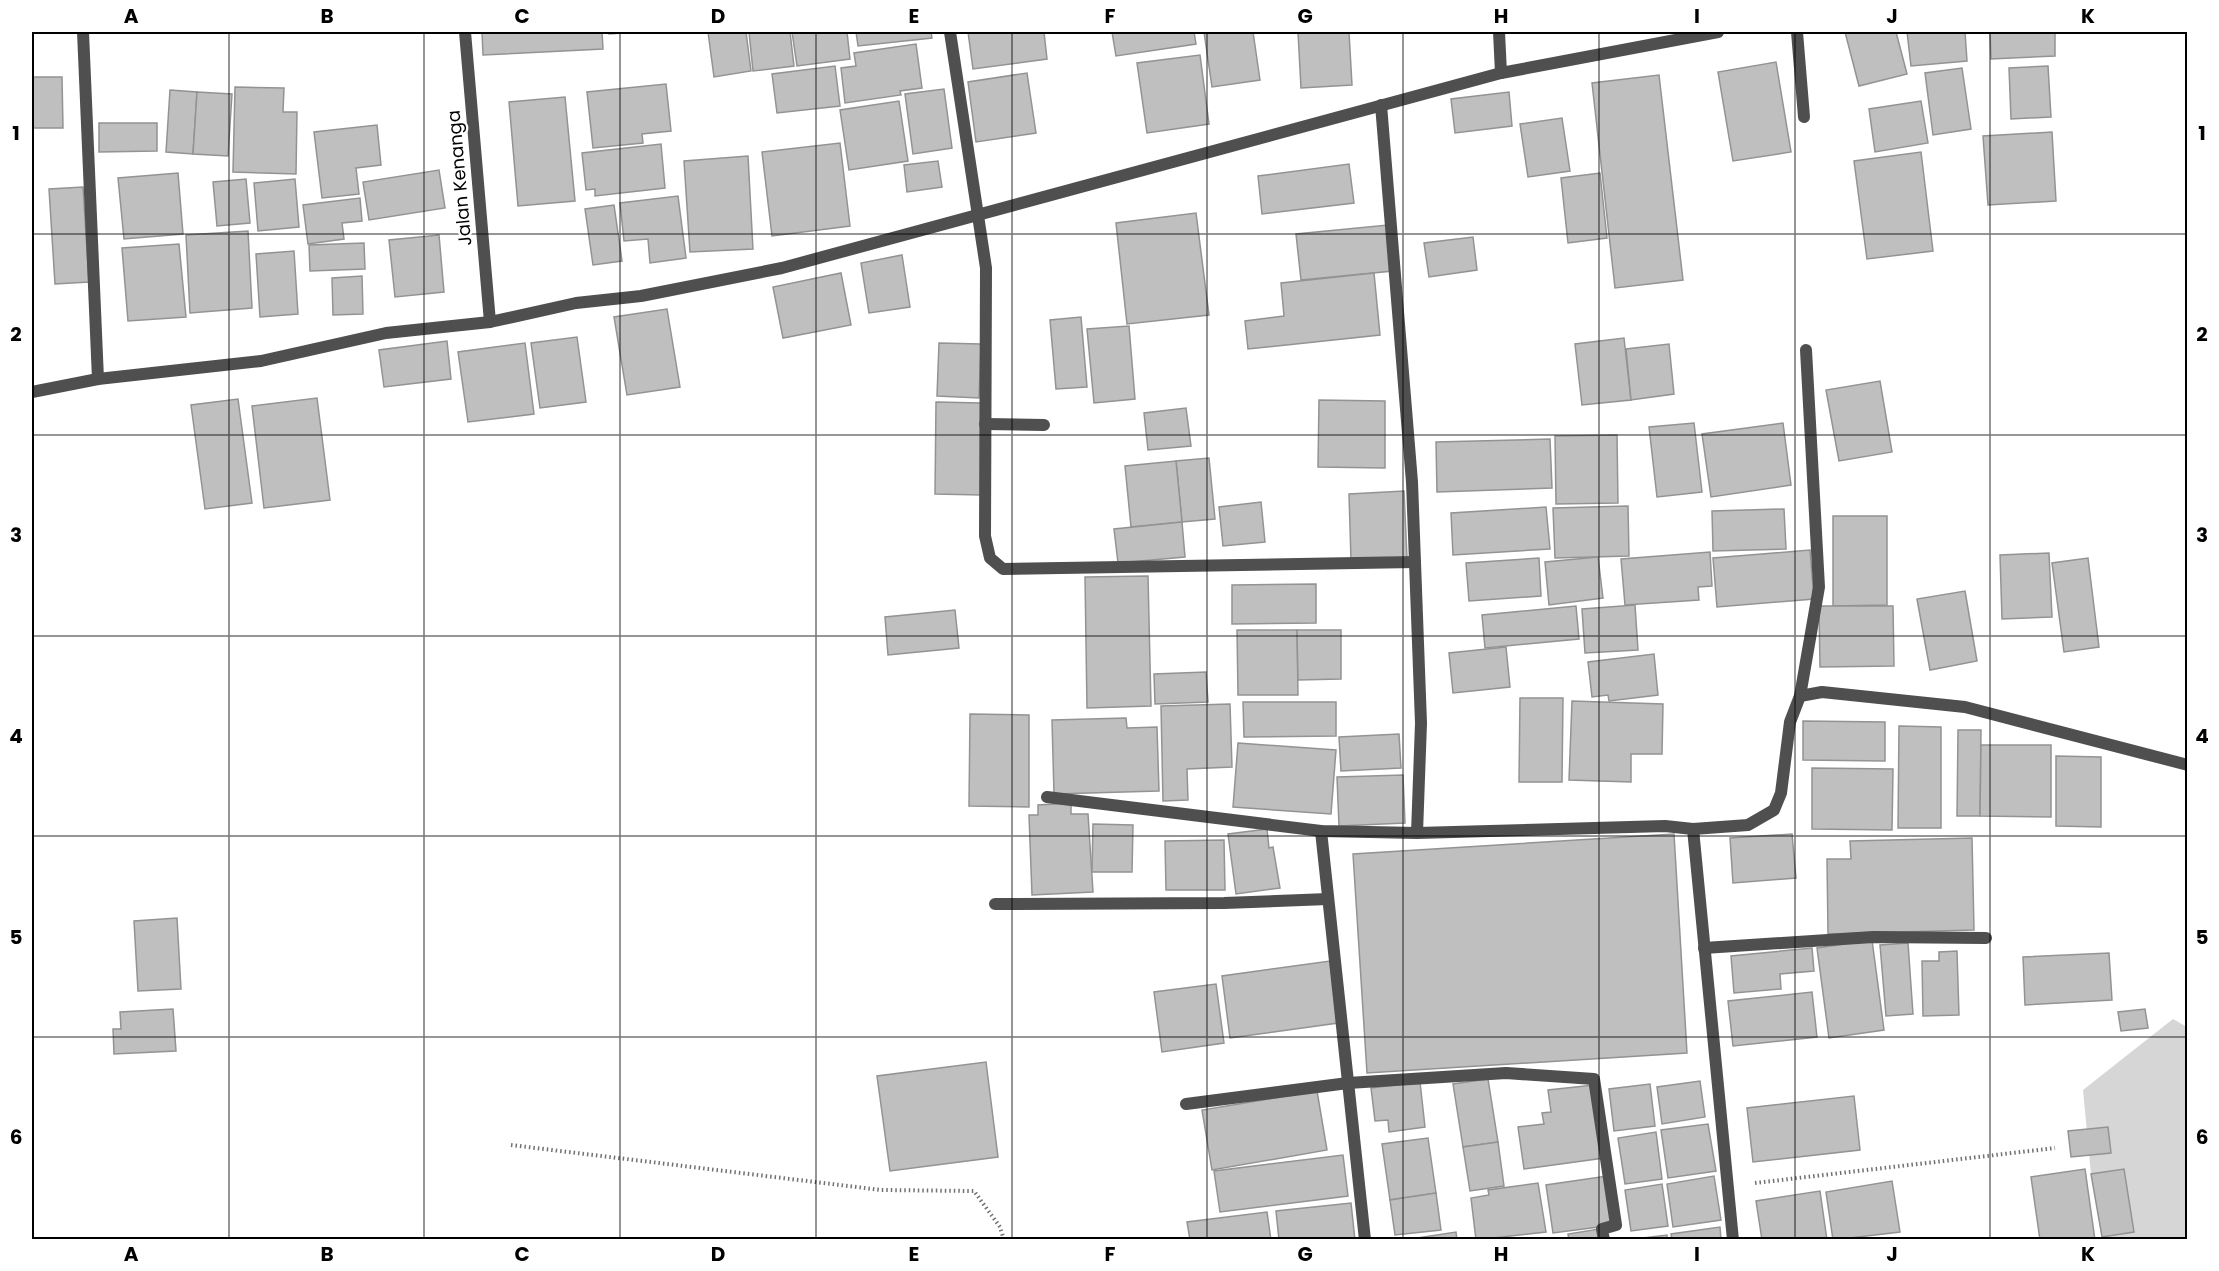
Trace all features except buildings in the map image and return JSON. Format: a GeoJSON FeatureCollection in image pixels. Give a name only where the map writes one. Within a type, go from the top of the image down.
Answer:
{"type":"FeatureCollection","features":[{"type":"Feature","properties":{"kind":"street"},"geometry":{"type":"LineString","coordinates":[[83,32],[98,379]]}},
{"type":"Feature","properties":{"kind":"street","name":"Jalan Kenanga"},"geometry":{"type":"LineString","coordinates":[[465,32],[490,322]]}},
{"type":"Feature","properties":{"kind":"street"},"geometry":{"type":"LineString","coordinates":[[951,32],[986,268],[985,536],[990,558],[1003,568],[1415,562]]}},
{"type":"Feature","properties":{"kind":"street"},"geometry":{"type":"LineString","coordinates":[[1499,32],[1502,73]]}},
{"type":"Feature","properties":{"kind":"street"},"geometry":{"type":"LineString","coordinates":[[32,392],[98,379],[261,361],[386,333],[490,322],[576,303],[642,296],[782,268],[979,216],[1014,203],[1502,73],[1718,32]]}},
{"type":"Feature","properties":{"kind":"street"},"geometry":{"type":"LineString","coordinates":[[1797,32],[1804,117]]}},
{"type":"Feature","properties":{"kind":"street"},"geometry":{"type":"LineString","coordinates":[[1382,105],[1412,482],[1421,723],[1417,833]]}},
{"type":"Feature","properties":{"kind":"street"},"geometry":{"type":"LineString","coordinates":[[1047,797],[1322,831],[1417,833],[1665,826],[1693,829],[1748,825],[1774,810],[1781,793],[1790,722],[1800,696],[1819,587],[1806,350]]}},
{"type":"Feature","properties":{"kind":"street"},"geometry":{"type":"LineString","coordinates":[[985,424],[1044,425]]}},
{"type":"Feature","properties":{"kind":"street"},"geometry":{"type":"LineString","coordinates":[[1800,696],[1822,692],[1965,707],[2187,765]]}},
{"type":"Feature","properties":{"kind":"street"},"geometry":{"type":"LineString","coordinates":[[1693,829],[1733,1239]]}},
{"type":"Feature","properties":{"kind":"street"},"geometry":{"type":"LineString","coordinates":[[1322,831],[1365,1239]]}},
{"type":"Feature","properties":{"kind":"street"},"geometry":{"type":"LineString","coordinates":[[995,904],[1224,903],[1328,899]]}},
{"type":"Feature","properties":{"kind":"street"},"geometry":{"type":"LineString","coordinates":[[1704,948],[1872,938],[1986,938]]}},
{"type":"Feature","properties":{"kind":"street"},"geometry":{"type":"LineString","coordinates":[[1186,1104],[1348,1083],[1506,1073],[1594,1079],[1616,1224],[1602,1229],[1604,1239]]}},
{"type":"Feature","properties":{"kind":"path"},"geometry":{"type":"LineString","coordinates":[[511,1145],[881,1190],[974,1191],[1000,1227],[1004,1239]]}},
{"type":"Feature","properties":{"kind":"path"},"geometry":{"type":"LineString","coordinates":[[1727,1186],[2055,1148]]}},
{"type":"Feature","properties":{"kind":"shaded area"},"geometry":{"type":"Polygon","coordinates":[[[2173,1019],[2187,1027],[2187,1239],[2102,1239],[2091,1174],[2083,1090],[2173,1019]]]}}]}
